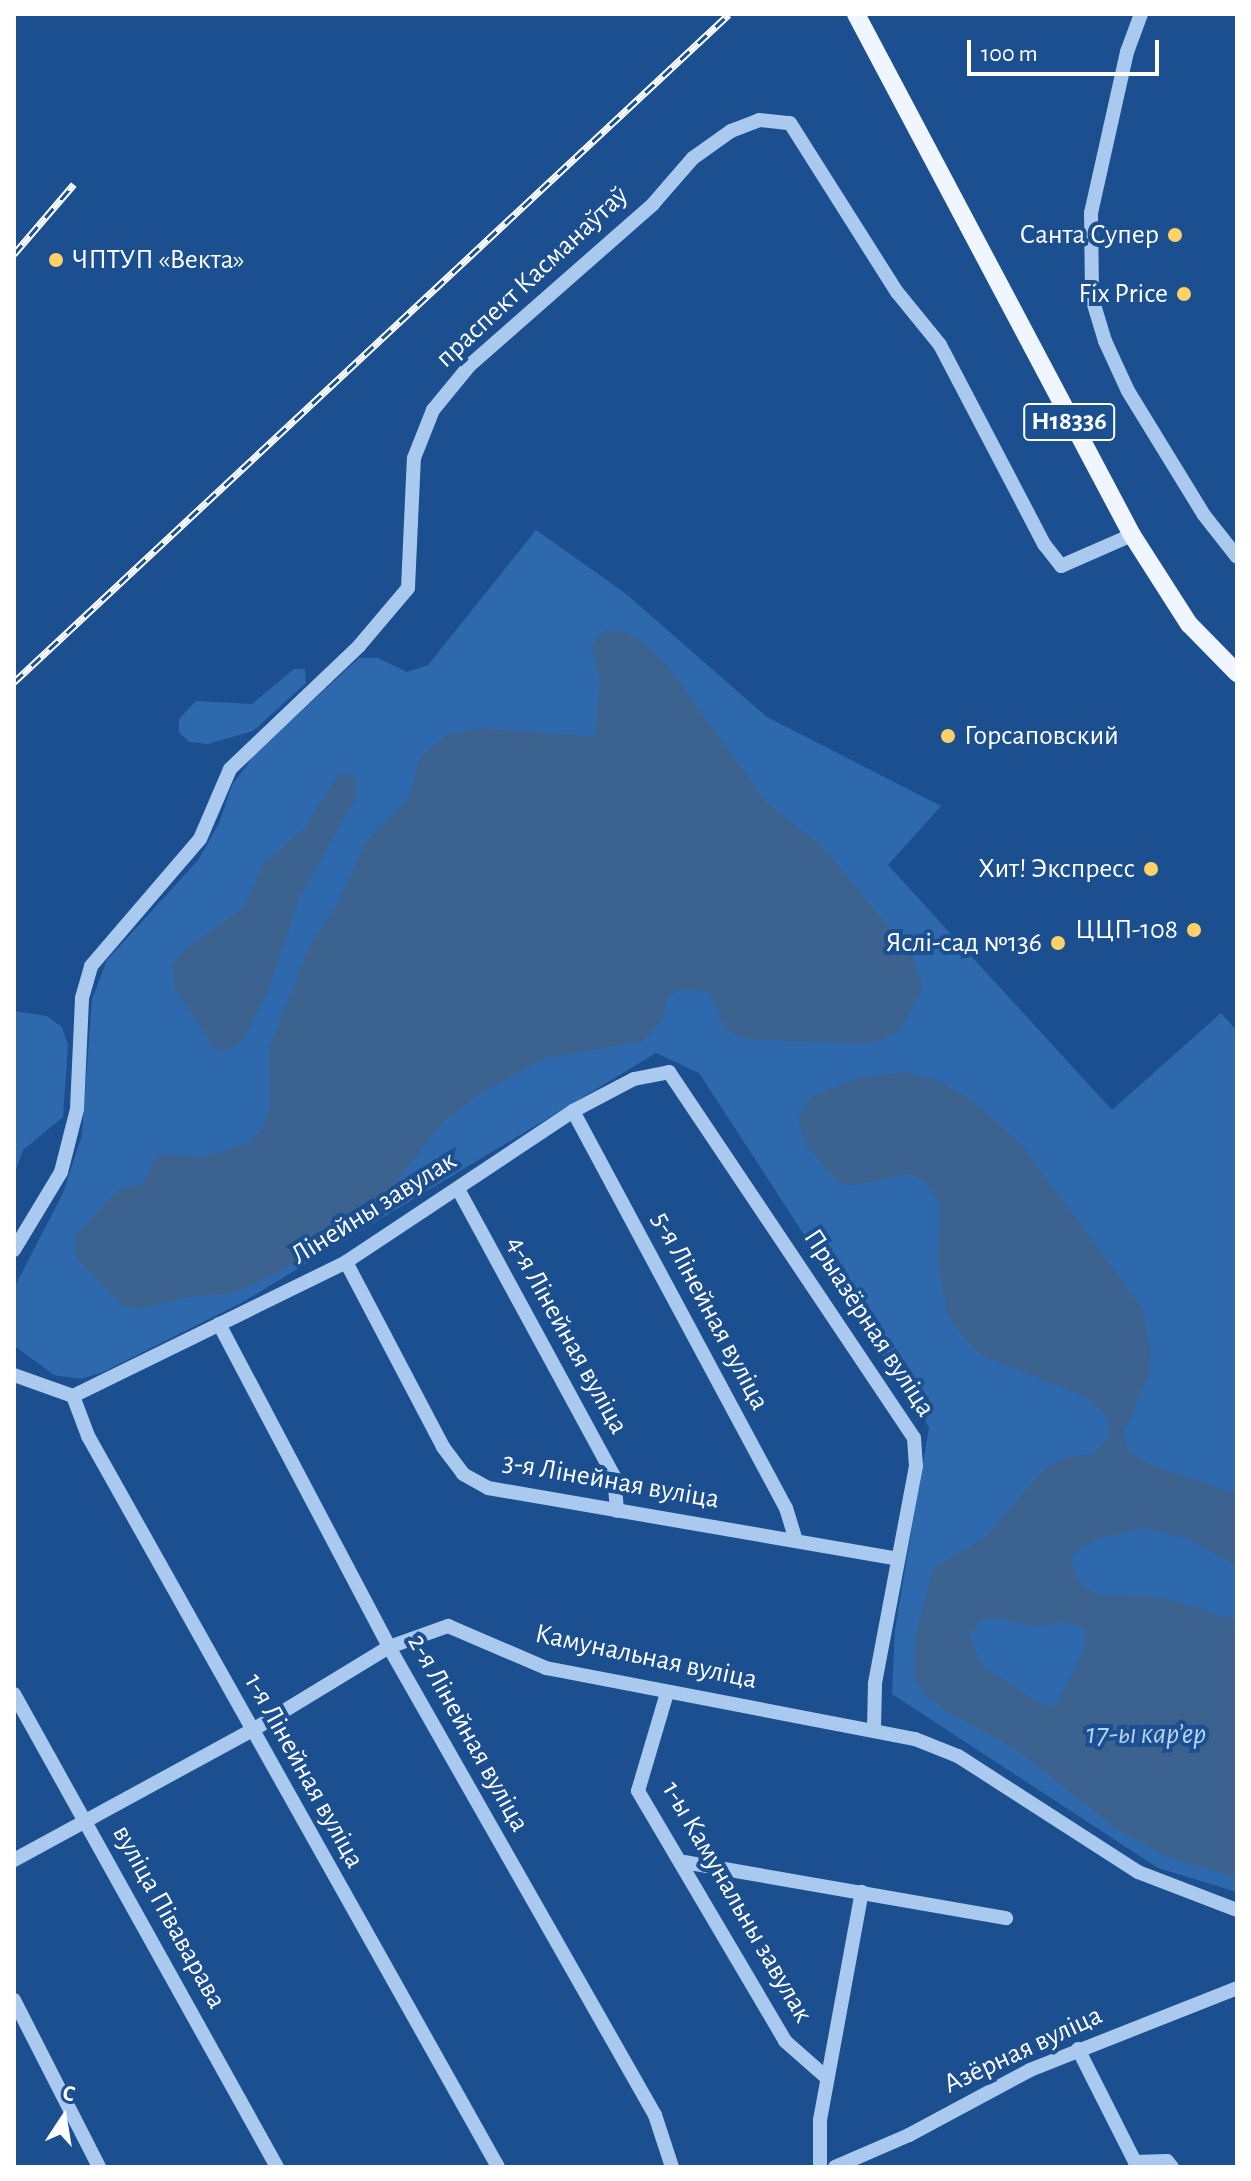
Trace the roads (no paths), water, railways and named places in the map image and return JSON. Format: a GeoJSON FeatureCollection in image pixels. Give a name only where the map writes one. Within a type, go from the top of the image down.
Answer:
{"type":"FeatureCollection","features":[{"type":"Feature","properties":{"kind":"main road","name":"Н18336"},"geometry":{"type":"LineString","coordinates":[[856,14],[1132,535],[1178,608],[1237,673]]}},
{"type":"Feature","properties":{"kind":"street"},"geometry":{"type":"LineString","coordinates":[[1141,14],[1127,52],[1091,213],[1092,298],[1128,391],[1204,515],[1237,557]]}},
{"type":"Feature","properties":{"kind":"street","name":"праспект Касманаўтаў"},"geometry":{"type":"LineString","coordinates":[[14,1250],[61,1172],[77,1109],[82,998],[91,966],[200,839],[230,769],[359,646],[408,588],[414,458],[433,410],[470,365],[653,204],[693,158],[731,131],[759,120],[790,123],[897,292],[940,345],[1044,544],[1061,566],[1132,535]]}},
{"type":"Feature","properties":{"kind":"street","name":"Лінейны завулак"},"geometry":{"type":"LineString","coordinates":[[73,1396],[346,1262],[573,1111],[634,1079],[669,1072]]}},
{"type":"Feature","properties":{"kind":"street","name":"Прыазёрная вуліца"},"geometry":{"type":"LineString","coordinates":[[669,1072],[914,1438],[916,1466],[875,1684],[874,1729]]}},
{"type":"Feature","properties":{"kind":"street","name":"5-я Лінейная вуліца"},"geometry":{"type":"LineString","coordinates":[[573,1111],[786,1508],[795,1538]]}},
{"type":"Feature","properties":{"kind":"street","name":"4-я Лінейная вуліца"},"geometry":{"type":"LineString","coordinates":[[458,1189],[614,1476],[617,1511]]}},
{"type":"Feature","properties":{"kind":"street","name":"3-я Лінейная вуліца"},"geometry":{"type":"LineString","coordinates":[[346,1262],[443,1447],[463,1474],[488,1488],[795,1538],[897,1559]]}},
{"type":"Feature","properties":{"kind":"street","name":"2-я Лінейная вуліца"},"geometry":{"type":"LineString","coordinates":[[219,1324],[389,1647],[655,2115],[672,2167]]}},
{"type":"Feature","properties":{"kind":"street"},"geometry":{"type":"LineString","coordinates":[[15,1372],[73,1396]]}},
{"type":"Feature","properties":{"kind":"street","name":"1-я Лінейная вуліца"},"geometry":{"type":"LineString","coordinates":[[73,1396],[88,1436],[498,2167]]}},
{"type":"Feature","properties":{"kind":"street","name":"Камунальная вуліца"},"geometry":{"type":"LineString","coordinates":[[14,1860],[88,1823],[251,1731],[389,1647],[448,1626],[546,1668],[667,1693],[874,1729],[958,1756],[1138,1872],[1237,1910]]}},
{"type":"Feature","properties":{"kind":"street","name":"1-ы Камунальны завулак"},"geometry":{"type":"LineString","coordinates":[[667,1693],[638,1791],[684,1862],[785,2041],[827,2078]]}},
{"type":"Feature","properties":{"kind":"street","name":"вуліца Піваварава"},"geometry":{"type":"LineString","coordinates":[[14,1694],[277,2167]]}},
{"type":"Feature","properties":{"kind":"street"},"geometry":{"type":"LineString","coordinates":[[684,1862],[1006,1918]]}},
{"type":"Feature","properties":{"kind":"street"},"geometry":{"type":"LineString","coordinates":[[820,2167],[827,2078],[862,1892]]}},
{"type":"Feature","properties":{"kind":"street","name":"Азёрная вуліца"},"geometry":{"type":"LineString","coordinates":[[835,2167],[1078,2049],[1237,1988]]}},
{"type":"Feature","properties":{"kind":"street"},"geometry":{"type":"LineString","coordinates":[[14,2000],[99,2167]]}},
{"type":"Feature","properties":{"kind":"street"},"geometry":{"type":"LineString","coordinates":[[1078,2049],[1135,2162],[1167,2161],[1172,2167]]}},
{"type":"Feature","properties":{"kind":"water"},"geometry":{"type":"Polygon","coordinates":[[[618,630],[641,640],[666,664],[765,801],[821,845],[913,956],[923,989],[897,1033],[870,1044],[744,1039],[725,1029],[710,992],[680,989],[668,997],[662,1020],[643,1041],[546,1058],[485,1090],[441,1124],[381,1201],[279,1272],[231,1294],[184,1297],[142,1309],[124,1307],[76,1258],[74,1237],[119,1189],[143,1184],[157,1154],[204,1157],[248,1143],[262,1130],[270,1108],[269,1049],[310,944],[339,901],[366,842],[409,798],[420,757],[447,735],[482,728],[595,737],[600,681],[591,646],[604,631],[618,630]]]}},
{"type":"Feature","properties":{"kind":"water"},"geometry":{"type":"Polygon","coordinates":[[[347,773],[356,778],[356,797],[300,897],[269,989],[242,1041],[230,1050],[215,1050],[175,989],[172,965],[183,951],[245,906],[262,865],[305,827],[337,777],[347,773]]]}},
{"type":"Feature","properties":{"kind":"water","name":"17-ы кар’ер"},"geometry":{"type":"Polygon","coordinates":[[[904,1072],[941,1082],[969,1098],[1021,1144],[1143,1310],[1151,1351],[1149,1374],[1124,1432],[1127,1449],[1146,1463],[1237,1494],[1237,1566],[1186,1538],[1144,1528],[1093,1541],[1074,1553],[1071,1562],[1081,1585],[1099,1595],[1160,1597],[1237,1620],[1237,1878],[1169,1857],[1118,1830],[1018,1751],[942,1708],[924,1694],[914,1675],[916,1633],[933,1569],[986,1536],[1045,1468],[1066,1457],[1094,1454],[1110,1434],[1105,1414],[1084,1396],[981,1355],[957,1330],[947,1312],[938,1264],[940,1203],[924,1180],[910,1174],[850,1186],[838,1182],[807,1147],[798,1119],[810,1097],[859,1078],[904,1072]],[[998,1618],[981,1619],[970,1636],[981,1665],[1044,1706],[1057,1704],[1085,1649],[1084,1629],[1066,1622],[1037,1627],[998,1618]]]}},
{"type":"Feature","properties":{"kind":"railway"},"geometry":{"type":"LineString","coordinates":[[14,682],[729,14]]}},
{"type":"Feature","properties":{"kind":"railway"},"geometry":{"type":"LineString","coordinates":[[14,254],[74,184]]}},
{"type":"Feature","properties":{"kind":"place","name":"Санта Супер"},"geometry":{"type":"Point","coordinates":[1175,235]}},
{"type":"Feature","properties":{"kind":"place","name":"ЧПТУП «Векта»"},"geometry":{"type":"Point","coordinates":[56,260]}},
{"type":"Feature","properties":{"kind":"place","name":"Fix Price"},"geometry":{"type":"Point","coordinates":[1184,294]}},
{"type":"Feature","properties":{"kind":"place","name":"Горсаповский"},"geometry":{"type":"Point","coordinates":[948,736]}},
{"type":"Feature","properties":{"kind":"place","name":"Хит! Экспресс"},"geometry":{"type":"Point","coordinates":[1151,869]}},
{"type":"Feature","properties":{"kind":"place","name":"ЦЦП-108"},"geometry":{"type":"Point","coordinates":[1194,930]}},
{"type":"Feature","properties":{"kind":"place","name":"Яслі-сад №136"},"geometry":{"type":"Point","coordinates":[1058,943]}}]}
